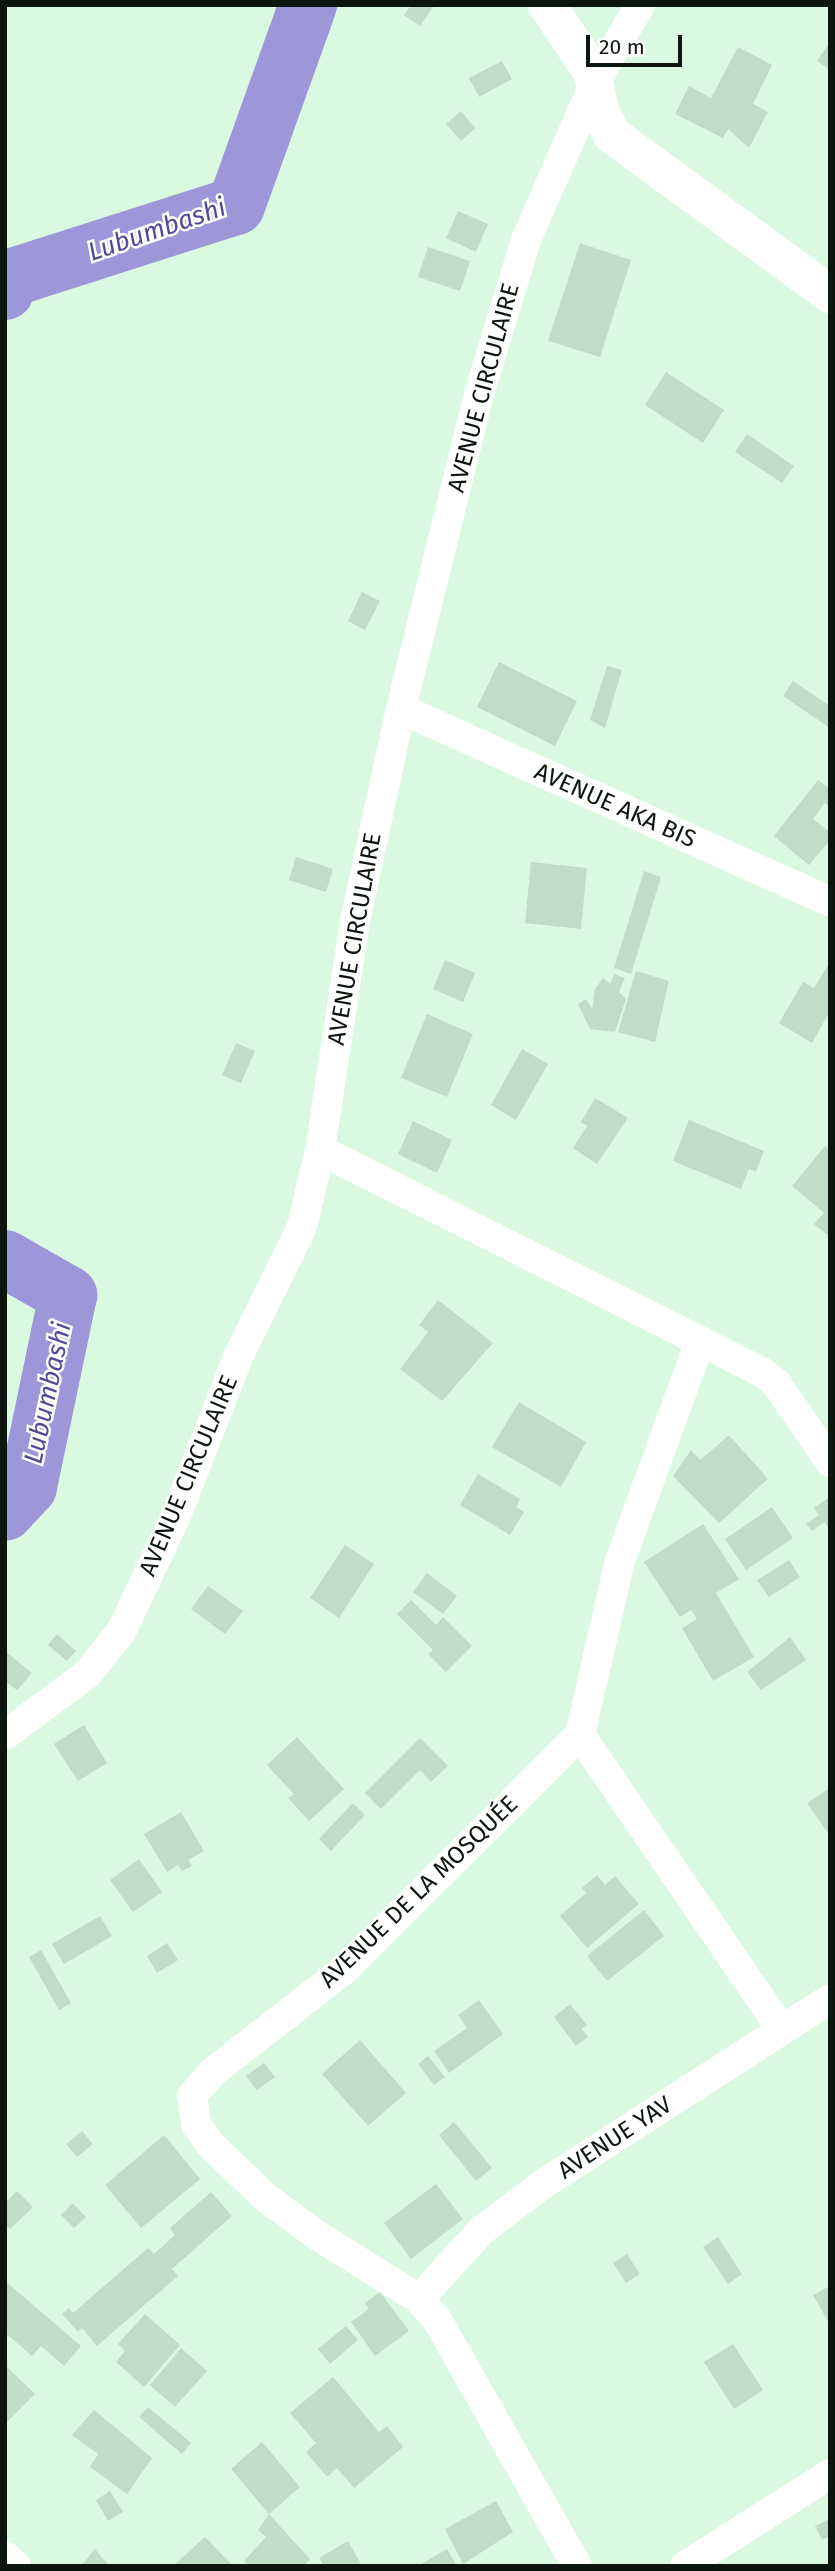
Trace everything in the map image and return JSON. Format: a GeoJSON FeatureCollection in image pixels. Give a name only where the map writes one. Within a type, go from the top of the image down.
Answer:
{"type":"FeatureCollection","features":[{"type":"Feature","properties":{"kind":"street"},"geometry":{"type":"LineString","coordinates":[[547,5],[595,82],[602,118],[620,143],[830,294]]}},
{"type":"Feature","properties":{"kind":"street","name":"AVENUE CIRCULAIRE"},"geometry":{"type":"LineString","coordinates":[[5,1735],[87,1674],[121,1632],[176,1516],[239,1357],[302,1227],[320,1150],[355,921],[401,709],[478,397],[511,286],[595,82],[640,5]]}},
{"type":"Feature","properties":{"kind":"street","name":"AVENUE AKA BIS"},"geometry":{"type":"LineString","coordinates":[[401,709],[830,902]]}},
{"type":"Feature","properties":{"kind":"street"},"geometry":{"type":"LineString","coordinates":[[320,1150],[768,1376],[830,1462]]}},
{"type":"Feature","properties":{"kind":"street"},"geometry":{"type":"LineString","coordinates":[[700,1341],[620,1561],[580,1735],[781,2029]]}},
{"type":"Feature","properties":{"kind":"street","name":"AVENUE DE LA MOSQUÉE"},"geometry":{"type":"LineString","coordinates":[[577,2566],[438,2321],[419,2299],[318,2236],[266,2198],[211,2144],[197,2124],[192,2096],[214,2071],[345,1969],[580,1735]]}},
{"type":"Feature","properties":{"kind":"street","name":"AVENUE YAV"},"geometry":{"type":"LineString","coordinates":[[419,2299],[481,2231],[543,2184],[830,1999]]}},
{"type":"Feature","properties":{"kind":"street"},"geometry":{"type":"LineString","coordinates":[[685,2566],[830,2474]]}},
{"type":"Feature","properties":{"kind":"street"},"geometry":{"type":"LineString","coordinates":[[5,2556],[16,2566]]}},
{"type":"Feature","properties":{"kind":"building"},"geometry":{"type":"Polygon","coordinates":[[[411,5],[434,6],[420,26],[404,15],[411,5]]]}},
{"type":"Feature","properties":{"kind":"building"},"geometry":{"type":"Polygon","coordinates":[[[830,42],[830,70],[817,61],[830,42]]]}},
{"type":"Feature","properties":{"kind":"building"},"geometry":{"type":"Polygon","coordinates":[[[738,47],[772,65],[753,104],[768,112],[749,148],[728,129],[723,138],[675,114],[689,86],[711,98],[738,47]]]}},
{"type":"Feature","properties":{"kind":"building"},"geometry":{"type":"Polygon","coordinates":[[[502,61],[512,79],[479,97],[469,78],[502,61]]]}},
{"type":"Feature","properties":{"kind":"building"},"geometry":{"type":"Polygon","coordinates":[[[461,111],[475,128],[461,141],[446,124],[461,111]]]}},
{"type":"Feature","properties":{"kind":"building"},"geometry":{"type":"Polygon","coordinates":[[[458,211],[488,224],[476,252],[446,238],[458,211]]]}},
{"type":"Feature","properties":{"kind":"building"},"geometry":{"type":"Polygon","coordinates":[[[580,243],[631,260],[600,357],[548,341],[580,243]]]}},
{"type":"Feature","properties":{"kind":"building"},"geometry":{"type":"Polygon","coordinates":[[[428,247],[470,261],[460,291],[418,277],[428,247]]]}},
{"type":"Feature","properties":{"kind":"building"},"geometry":{"type":"Polygon","coordinates":[[[666,372],[724,410],[703,443],[645,405],[666,372]]]}},
{"type":"Feature","properties":{"kind":"building"},"geometry":{"type":"Polygon","coordinates":[[[747,434],[794,466],[782,483],[735,452],[747,434]]]}},
{"type":"Feature","properties":{"kind":"building"},"geometry":{"type":"Polygon","coordinates":[[[362,592],[380,601],[365,630],[348,621],[362,592]]]}},
{"type":"Feature","properties":{"kind":"building"},"geometry":{"type":"Polygon","coordinates":[[[499,662],[577,701],[555,746],[477,707],[499,662]]]}},
{"type":"Feature","properties":{"kind":"building"},"geometry":{"type":"Polygon","coordinates":[[[607,666],[622,670],[605,728],[590,720],[607,666]]]}},
{"type":"Feature","properties":{"kind":"building"},"geometry":{"type":"Polygon","coordinates":[[[793,681],[830,706],[830,728],[783,696],[793,681]]]}},
{"type":"Feature","properties":{"kind":"building"},"geometry":{"type":"Polygon","coordinates":[[[818,780],[830,789],[830,808],[825,803],[813,819],[830,832],[830,840],[809,865],[774,836],[818,780]]]}},
{"type":"Feature","properties":{"kind":"building"},"geometry":{"type":"Polygon","coordinates":[[[296,857],[333,869],[326,892],[289,880],[296,857]]]}},
{"type":"Feature","properties":{"kind":"building"},"geometry":{"type":"Polygon","coordinates":[[[531,862],[587,868],[581,929],[525,923],[531,862]]]}},
{"type":"Feature","properties":{"kind":"building"},"geometry":{"type":"Polygon","coordinates":[[[644,871],[661,877],[631,974],[614,968],[644,871]]]}},
{"type":"Feature","properties":{"kind":"building"},"geometry":{"type":"Polygon","coordinates":[[[445,960],[475,973],[463,1002],[433,989],[445,960]]]}},
{"type":"Feature","properties":{"kind":"building"},"geometry":{"type":"Polygon","coordinates":[[[830,962],[830,1011],[812,1043],[779,1023],[803,982],[814,988],[830,962]]]}},
{"type":"Feature","properties":{"kind":"building"},"geometry":{"type":"Polygon","coordinates":[[[636,971],[669,981],[655,1042],[618,1032],[636,971]]]}},
{"type":"Feature","properties":{"kind":"building"},"geometry":{"type":"Polygon","coordinates":[[[614,974],[625,978],[619,992],[626,999],[615,1032],[590,1029],[578,1004],[586,999],[592,1009],[595,989],[603,978],[610,984],[614,974]]]}},
{"type":"Feature","properties":{"kind":"building"},"geometry":{"type":"Polygon","coordinates":[[[427,1014],[473,1034],[447,1097],[401,1078],[427,1014]]]}},
{"type":"Feature","properties":{"kind":"building"},"geometry":{"type":"Polygon","coordinates":[[[236,1043],[255,1051],[241,1083],[222,1075],[236,1043]]]}},
{"type":"Feature","properties":{"kind":"building"},"geometry":{"type":"Polygon","coordinates":[[[522,1049],[548,1064],[516,1120],[491,1105],[522,1049]]]}},
{"type":"Feature","properties":{"kind":"building"},"geometry":{"type":"Polygon","coordinates":[[[595,1098],[628,1118],[597,1164],[573,1148],[587,1126],[581,1122],[595,1098]]]}},
{"type":"Feature","properties":{"kind":"building"},"geometry":{"type":"Polygon","coordinates":[[[689,1120],[764,1151],[756,1172],[749,1169],[741,1189],[673,1161],[689,1120]]]}},
{"type":"Feature","properties":{"kind":"building"},"geometry":{"type":"Polygon","coordinates":[[[413,1121],[452,1140],[437,1173],[398,1154],[413,1121]]]}},
{"type":"Feature","properties":{"kind":"building"},"geometry":{"type":"Polygon","coordinates":[[[825,1146],[830,1150],[830,1237],[814,1224],[824,1213],[792,1186],[825,1146]]]}},
{"type":"Feature","properties":{"kind":"building"},"geometry":{"type":"Polygon","coordinates":[[[438,1300],[493,1343],[442,1401],[400,1369],[428,1332],[419,1325],[438,1300]]]}},
{"type":"Feature","properties":{"kind":"building"},"geometry":{"type":"Polygon","coordinates":[[[519,1402],[586,1442],[561,1487],[492,1447],[519,1402]]]}},
{"type":"Feature","properties":{"kind":"building"},"geometry":{"type":"Polygon","coordinates":[[[729,1435],[768,1479],[719,1523],[673,1476],[691,1450],[700,1460],[729,1435]]]}},
{"type":"Feature","properties":{"kind":"building"},"geometry":{"type":"Polygon","coordinates":[[[478,1474],[520,1499],[516,1507],[524,1512],[510,1535],[460,1505],[478,1474]]]}},
{"type":"Feature","properties":{"kind":"building"},"geometry":{"type":"Polygon","coordinates":[[[828,1498],[830,1530],[824,1522],[812,1531],[806,1524],[819,1515],[814,1508],[828,1498]]]}},
{"type":"Feature","properties":{"kind":"building"},"geometry":{"type":"Polygon","coordinates":[[[772,1507],[793,1538],[746,1570],[725,1539],[772,1507]]]}},
{"type":"Feature","properties":{"kind":"building"},"geometry":{"type":"Polygon","coordinates":[[[703,1524],[739,1579],[716,1593],[754,1657],[713,1681],[682,1628],[697,1619],[691,1610],[680,1617],[644,1562],[703,1524]]]}},
{"type":"Feature","properties":{"kind":"building"},"geometry":{"type":"Polygon","coordinates":[[[345,1545],[374,1564],[339,1618],[310,1598],[345,1545]]]}},
{"type":"Feature","properties":{"kind":"building"},"geometry":{"type":"Polygon","coordinates":[[[789,1560],[800,1577],[769,1597],[757,1580],[789,1560]]]}},
{"type":"Feature","properties":{"kind":"building"},"geometry":{"type":"Polygon","coordinates":[[[427,1573],[457,1596],[443,1614],[413,1592],[427,1573]]]}},
{"type":"Feature","properties":{"kind":"building"},"geometry":{"type":"Polygon","coordinates":[[[208,1586],[243,1611],[225,1634],[191,1609],[208,1586]]]}},
{"type":"Feature","properties":{"kind":"building"},"geometry":{"type":"Polygon","coordinates":[[[411,1600],[436,1625],[443,1617],[472,1646],[446,1672],[428,1654],[433,1650],[397,1614],[411,1600]]]}},
{"type":"Feature","properties":{"kind":"building"},"geometry":{"type":"Polygon","coordinates":[[[57,1634],[76,1651],[67,1661],[48,1645],[57,1634]]]}},
{"type":"Feature","properties":{"kind":"building"},"geometry":{"type":"Polygon","coordinates":[[[790,1637],[806,1660],[761,1690],[747,1672],[790,1637]]]}},
{"type":"Feature","properties":{"kind":"building"},"geometry":{"type":"Polygon","coordinates":[[[5,1651],[32,1673],[17,1690],[5,1681],[5,1651]]]}},
{"type":"Feature","properties":{"kind":"building"},"geometry":{"type":"Polygon","coordinates":[[[84,1725],[107,1763],[78,1781],[54,1744],[84,1725]]]}},
{"type":"Feature","properties":{"kind":"building"},"geometry":{"type":"Polygon","coordinates":[[[297,1737],[344,1789],[309,1821],[288,1798],[294,1794],[267,1765],[297,1737]]]}},
{"type":"Feature","properties":{"kind":"building"},"geometry":{"type":"Polygon","coordinates":[[[420,1738],[448,1766],[431,1782],[420,1770],[381,1809],[365,1793],[420,1738]]]}},
{"type":"Feature","properties":{"kind":"building"},"geometry":{"type":"Polygon","coordinates":[[[830,1788],[830,1836],[807,1803],[830,1788]]]}},
{"type":"Feature","properties":{"kind":"building"},"geometry":{"type":"Polygon","coordinates":[[[353,1803],[365,1815],[331,1851],[319,1839],[353,1803]]]}},
{"type":"Feature","properties":{"kind":"building"},"geometry":{"type":"Polygon","coordinates":[[[181,1812],[204,1851],[188,1860],[192,1866],[182,1871],[178,1865],[167,1872],[144,1834],[181,1812]]]}},
{"type":"Feature","properties":{"kind":"building"},"geometry":{"type":"Polygon","coordinates":[[[139,1859],[162,1892],[133,1912],[110,1880],[139,1859]]]}},
{"type":"Feature","properties":{"kind":"building"},"geometry":{"type":"Polygon","coordinates":[[[597,1875],[605,1885],[615,1876],[639,1904],[587,1948],[560,1916],[586,1893],[582,1888],[597,1875]]]}},
{"type":"Feature","properties":{"kind":"building"},"geometry":{"type":"Polygon","coordinates":[[[644,1910],[664,1936],[607,1981],[587,1956],[644,1910]]]}},
{"type":"Feature","properties":{"kind":"building"},"geometry":{"type":"Polygon","coordinates":[[[100,1916],[112,1936],[64,1964],[52,1944],[100,1916]]]}},
{"type":"Feature","properties":{"kind":"building"},"geometry":{"type":"Polygon","coordinates":[[[167,1943],[178,1960],[157,1973],[147,1956],[167,1943]]]}},
{"type":"Feature","properties":{"kind":"building"},"geometry":{"type":"Polygon","coordinates":[[[41,1950],[71,2003],[59,2010],[29,1957],[41,1950]]]}},
{"type":"Feature","properties":{"kind":"building"},"geometry":{"type":"Polygon","coordinates":[[[479,2000],[503,2034],[449,2073],[434,2051],[467,2028],[458,2015],[479,2000]]]}},
{"type":"Feature","properties":{"kind":"building"},"geometry":{"type":"Polygon","coordinates":[[[570,2004],[587,2025],[582,2029],[588,2037],[576,2046],[554,2017],[570,2004]]]}},
{"type":"Feature","properties":{"kind":"building"},"geometry":{"type":"Polygon","coordinates":[[[360,2040],[406,2093],[368,2126],[322,2074],[360,2040]]]}},
{"type":"Feature","properties":{"kind":"building"},"geometry":{"type":"Polygon","coordinates":[[[428,2056],[445,2077],[434,2085],[418,2064],[428,2056]]]}},
{"type":"Feature","properties":{"kind":"building"},"geometry":{"type":"Polygon","coordinates":[[[264,2063],[275,2077],[257,2090],[246,2076],[264,2063]]]}},
{"type":"Feature","properties":{"kind":"building"},"geometry":{"type":"Polygon","coordinates":[[[454,2122],[492,2168],[476,2181],[439,2135],[454,2122]]]}},
{"type":"Feature","properties":{"kind":"building"},"geometry":{"type":"Polygon","coordinates":[[[82,2131],[93,2144],[77,2157],[66,2144],[82,2131]]]}},
{"type":"Feature","properties":{"kind":"building"},"geometry":{"type":"Polygon","coordinates":[[[164,2135],[200,2179],[141,2228],[105,2185],[164,2135]]]}},
{"type":"Feature","properties":{"kind":"building"},"geometry":{"type":"Polygon","coordinates":[[[436,2184],[463,2219],[411,2259],[384,2223],[436,2184]]]}},
{"type":"Feature","properties":{"kind":"building"},"geometry":{"type":"Polygon","coordinates":[[[17,2191],[33,2207],[10,2229],[5,2224],[5,2203],[17,2191]]]}},
{"type":"Feature","properties":{"kind":"building"},"geometry":{"type":"Polygon","coordinates":[[[211,2192],[232,2216],[172,2269],[178,2276],[97,2346],[82,2328],[78,2332],[62,2314],[69,2308],[73,2313],[148,2248],[154,2254],[175,2235],[170,2228],[211,2192]]]}},
{"type":"Feature","properties":{"kind":"building"},"geometry":{"type":"Polygon","coordinates":[[[73,2203],[86,2217],[74,2228],[61,2215],[73,2203]]]}},
{"type":"Feature","properties":{"kind":"building"},"geometry":{"type":"Polygon","coordinates":[[[718,2237],[742,2274],[728,2284],[703,2247],[718,2237]]]}},
{"type":"Feature","properties":{"kind":"building"},"geometry":{"type":"Polygon","coordinates":[[[627,2254],[640,2274],[626,2283],[613,2263],[627,2254]]]}},
{"type":"Feature","properties":{"kind":"building"},"geometry":{"type":"Polygon","coordinates":[[[5,2281],[81,2346],[64,2366],[41,2346],[32,2356],[5,2333],[5,2281]]]}},
{"type":"Feature","properties":{"kind":"building"},"geometry":{"type":"Polygon","coordinates":[[[830,2286],[830,2325],[813,2295],[830,2286]]]}},
{"type":"Feature","properties":{"kind":"building"},"geometry":{"type":"Polygon","coordinates":[[[380,2292],[409,2331],[375,2356],[351,2322],[369,2309],[365,2303],[380,2292]]]}},
{"type":"Feature","properties":{"kind":"building"},"geometry":{"type":"Polygon","coordinates":[[[145,2314],[180,2345],[144,2387],[116,2362],[125,2351],[118,2344],[145,2314]]]}},
{"type":"Feature","properties":{"kind":"building"},"geometry":{"type":"Polygon","coordinates":[[[346,2326],[358,2340],[330,2364],[318,2349],[346,2326]]]}},
{"type":"Feature","properties":{"kind":"building"},"geometry":{"type":"Polygon","coordinates":[[[733,2344],[763,2390],[734,2409],[704,2362],[733,2344]]]}},
{"type":"Feature","properties":{"kind":"building"},"geometry":{"type":"Polygon","coordinates":[[[181,2348],[207,2371],[175,2407],[150,2385],[181,2348]]]}},
{"type":"Feature","properties":{"kind":"building"},"geometry":{"type":"Polygon","coordinates":[[[5,2365],[35,2394],[5,2424],[5,2365]]]}},
{"type":"Feature","properties":{"kind":"building"},"geometry":{"type":"Polygon","coordinates":[[[333,2377],[379,2432],[387,2426],[403,2447],[354,2488],[337,2468],[327,2477],[306,2452],[316,2443],[290,2413],[333,2377]]]}},
{"type":"Feature","properties":{"kind":"building"},"geometry":{"type":"Polygon","coordinates":[[[148,2407],[191,2443],[182,2454],[139,2417],[148,2407]]]}},
{"type":"Feature","properties":{"kind":"building"},"geometry":{"type":"Polygon","coordinates":[[[94,2410],[152,2458],[127,2494],[90,2467],[98,2454],[72,2435],[94,2410]]]}},
{"type":"Feature","properties":{"kind":"building"},"geometry":{"type":"Polygon","coordinates":[[[262,2442],[300,2487],[269,2514],[231,2469],[262,2442]]]}},
{"type":"Feature","properties":{"kind":"building"},"geometry":{"type":"Polygon","coordinates":[[[110,2491],[123,2512],[108,2521],[96,2500],[110,2491]]]}},
{"type":"Feature","properties":{"kind":"building"},"geometry":{"type":"Polygon","coordinates":[[[496,2501],[513,2532],[463,2564],[445,2529],[496,2501]]]}},
{"type":"Feature","properties":{"kind":"building"},"geometry":{"type":"Polygon","coordinates":[[[269,2514],[310,2559],[304,2566],[249,2566],[244,2561],[266,2537],[258,2530],[269,2514]]]}},
{"type":"Feature","properties":{"kind":"building"},"geometry":{"type":"Polygon","coordinates":[[[830,2519],[830,2536],[822,2540],[815,2526],[830,2519]]]}},
{"type":"Feature","properties":{"kind":"building"},"geometry":{"type":"Polygon","coordinates":[[[205,2537],[233,2566],[173,2566],[205,2537]]]}},
{"type":"Feature","properties":{"kind":"building"},"geometry":{"type":"Polygon","coordinates":[[[348,2541],[362,2566],[324,2566],[319,2558],[348,2541]]]}},
{"type":"Feature","properties":{"kind":"building"},"geometry":{"type":"Polygon","coordinates":[[[95,2549],[109,2566],[81,2566],[95,2549]]]}},
{"type":"Feature","properties":{"kind":"building"},"geometry":{"type":"Polygon","coordinates":[[[447,2549],[457,2566],[418,2566],[447,2549]]]}},
{"type":"Feature","properties":{"kind":"waterway","name":"Lubumbashi"},"geometry":{"type":"LineString","coordinates":[[5,291],[10,278],[236,206],[308,5]]}},
{"type":"Feature","properties":{"kind":"waterway","name":"Lubumbashi"},"geometry":{"type":"LineString","coordinates":[[5,1259],[68,1295],[28,1487],[5,1512]]}}]}
